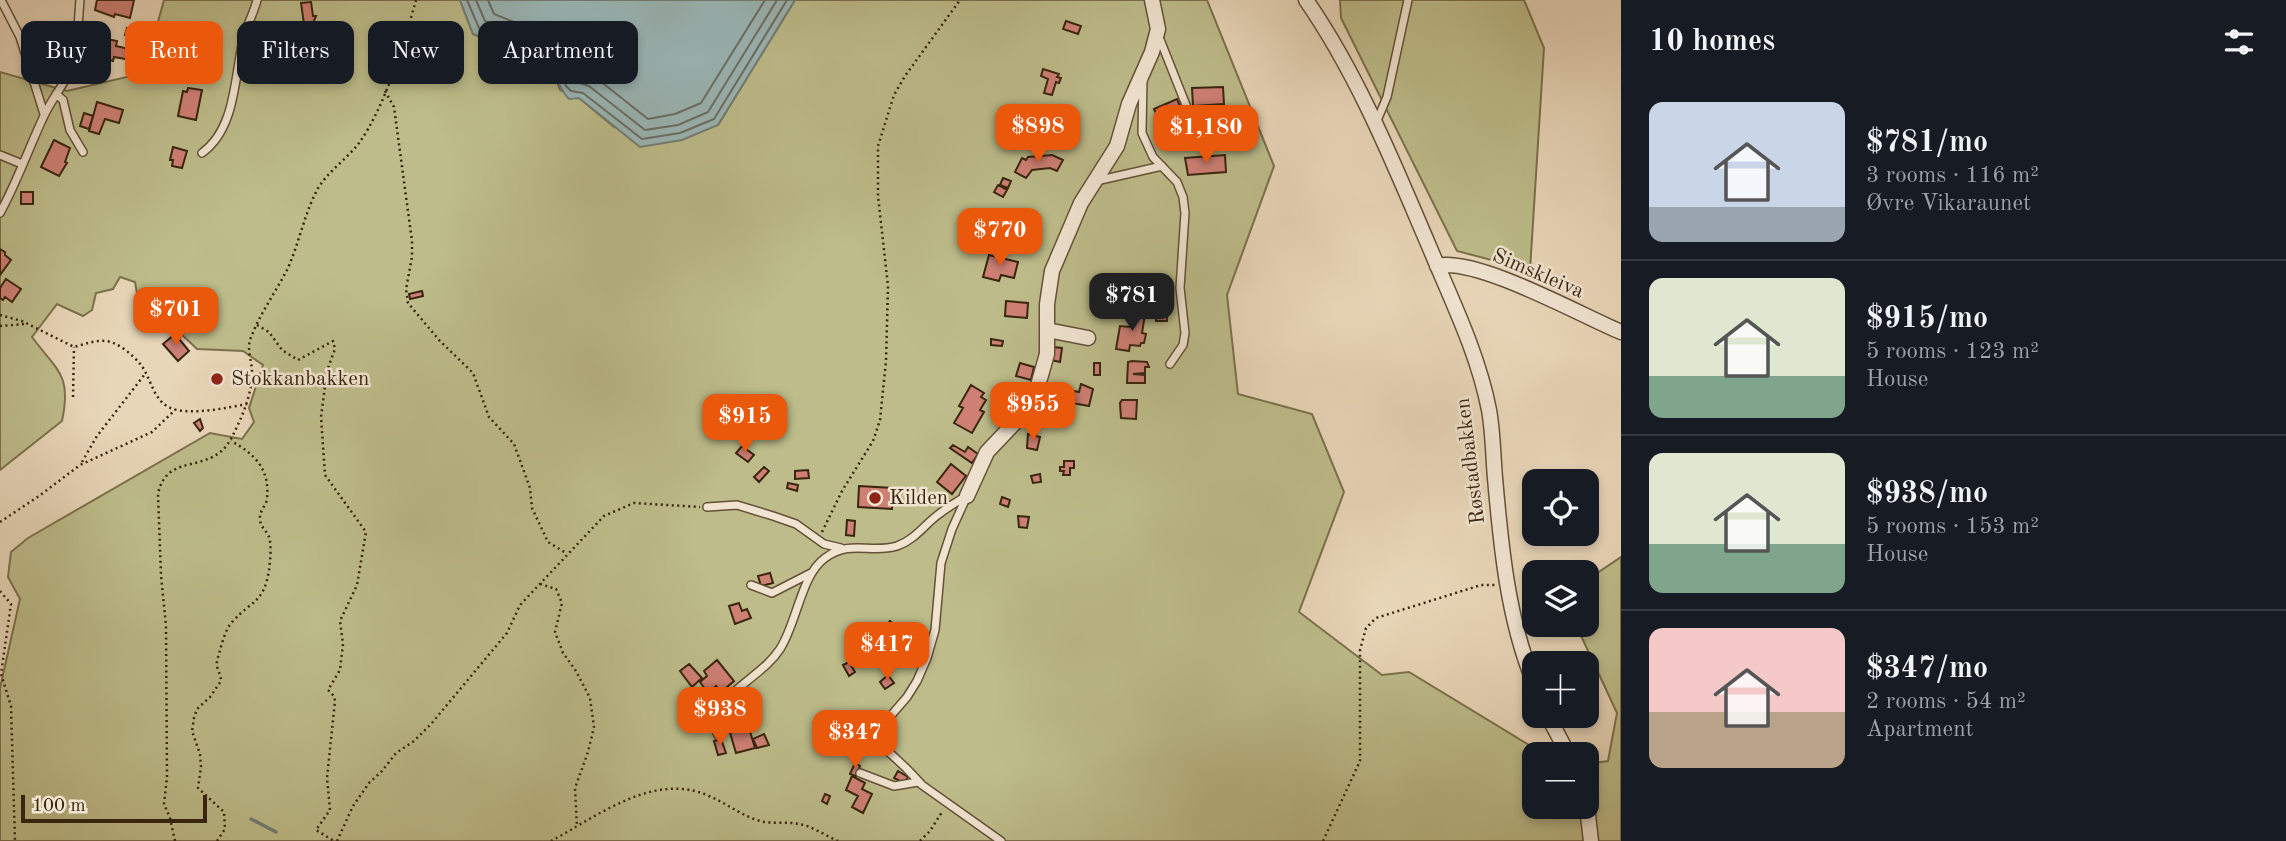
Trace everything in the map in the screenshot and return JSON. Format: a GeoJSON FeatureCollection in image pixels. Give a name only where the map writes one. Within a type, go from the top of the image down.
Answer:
{"type":"FeatureCollection","features":[{"type":"Feature","properties":{"kind":"street"},"geometry":{"type":"LineString","coordinates":[[967,496],[987,452],[1023,414],[1037,389],[1047,354],[1047,304],[1052,271],[1073,221],[1117,146],[1129,104],[1152,52],[1158,29],[1152,0]]}},
{"type":"Feature","properties":{"kind":"street","name":"Røstadbakken"},"geometry":{"type":"LineString","coordinates":[[1306,0],[1330,37],[1375,123],[1477,365],[1491,425],[1508,584],[1523,651]]}},
{"type":"Feature","properties":{"kind":"street","name":"Simskleiva"},"geometry":{"type":"LineString","coordinates":[[1437,266],[1459,265],[1493,276],[1621,332]]}},
{"type":"Feature","properties":{"kind":"street"},"geometry":{"type":"LineString","coordinates":[[1048,330],[1088,338]]}},
{"type":"Feature","properties":{"kind":"street"},"geometry":{"type":"LineString","coordinates":[[1588,819],[1591,841]]}},
{"type":"Feature","properties":{"kind":"lane"},"geometry":{"type":"LineString","coordinates":[[1,0],[20,37],[44,115]]}},
{"type":"Feature","properties":{"kind":"lane"},"geometry":{"type":"LineString","coordinates":[[0,212],[17,182],[44,115],[70,69],[77,42],[80,0]]}},
{"type":"Feature","properties":{"kind":"lane"},"geometry":{"type":"LineString","coordinates":[[202,153],[213,144],[225,122],[244,36],[257,0]]}},
{"type":"Feature","properties":{"kind":"lane"},"geometry":{"type":"LineString","coordinates":[[1375,123],[1386,100],[1408,0]]}},
{"type":"Feature","properties":{"kind":"lane"},"geometry":{"type":"LineString","coordinates":[[1158,29],[1188,110]]}},
{"type":"Feature","properties":{"kind":"lane"},"geometry":{"type":"LineString","coordinates":[[1143,75],[1142,133],[1153,157],[1177,182],[1185,213],[1180,288],[1185,333],[1183,345],[1170,364]]}},
{"type":"Feature","properties":{"kind":"lane"},"geometry":{"type":"LineString","coordinates":[[56,94],[63,100],[70,130],[83,152]]}},
{"type":"Feature","properties":{"kind":"lane"},"geometry":{"type":"LineString","coordinates":[[0,155],[22,164]]}},
{"type":"Feature","properties":{"kind":"lane"},"geometry":{"type":"LineString","coordinates":[[1096,181],[1162,166]]}},
{"type":"Feature","properties":{"kind":"lane"},"geometry":{"type":"LineString","coordinates":[[718,735],[713,724],[715,716],[737,689],[773,660],[792,627],[812,573],[825,558],[841,548],[886,548],[904,543],[937,515],[967,496]]}},
{"type":"Feature","properties":{"kind":"lane"},"geometry":{"type":"LineString","coordinates":[[967,496],[941,563],[935,630],[928,658],[907,697],[878,732],[879,743],[918,782],[1001,841]]}},
{"type":"Feature","properties":{"kind":"lane"},"geometry":{"type":"LineString","coordinates":[[706,507],[737,505],[803,528],[818,541],[841,548]]}},
{"type":"Feature","properties":{"kind":"lane"},"geometry":{"type":"LineString","coordinates":[[751,585],[772,593],[812,573]]}},
{"type":"Feature","properties":{"kind":"lane"},"geometry":{"type":"LineString","coordinates":[[860,772],[894,786],[918,782]]}},
{"type":"Feature","properties":{"kind":"path"},"geometry":{"type":"LineString","coordinates":[[174,841],[170,818],[164,804],[167,777],[166,625],[158,494],[160,485],[168,472],[208,461],[231,441],[247,404],[252,372],[249,343],[287,269],[318,189],[359,144],[370,124],[385,90],[416,0]]}},
{"type":"Feature","properties":{"kind":"path"},"geometry":{"type":"LineString","coordinates":[[818,541],[842,491],[873,441],[880,420],[888,331],[888,286],[878,196],[878,146],[894,95],[960,0]]}},
{"type":"Feature","properties":{"kind":"path"},"geometry":{"type":"LineString","coordinates":[[385,90],[394,107],[412,241],[406,289],[408,303],[439,340],[473,373],[489,417],[514,444],[530,488],[532,508],[548,542],[566,553]]}},
{"type":"Feature","properties":{"kind":"path"},"geometry":{"type":"LineString","coordinates":[[0,314],[74,347],[108,341],[117,344],[141,365],[156,397],[175,410],[215,409],[247,404]]}},
{"type":"Feature","properties":{"kind":"path"},"geometry":{"type":"LineString","coordinates":[[0,326],[27,324]]}},
{"type":"Feature","properties":{"kind":"path"},"geometry":{"type":"LineString","coordinates":[[257,326],[269,332],[282,350],[298,360],[332,341],[335,349],[327,371],[321,417],[325,475],[366,532],[357,585],[340,621],[343,643],[340,670],[328,690],[335,701],[327,778],[330,810],[316,830],[336,841],[353,806],[369,783],[396,753],[415,741],[431,724],[507,633],[520,605],[566,553],[604,516],[634,503],[706,507]]}},
{"type":"Feature","properties":{"kind":"path"},"geometry":{"type":"LineString","coordinates":[[72,397],[74,347]]}},
{"type":"Feature","properties":{"kind":"path"},"geometry":{"type":"LineString","coordinates":[[80,465],[97,436],[145,373]]}},
{"type":"Feature","properties":{"kind":"path"},"geometry":{"type":"LineString","coordinates":[[0,522],[80,465],[152,432],[175,410]]}},
{"type":"Feature","properties":{"kind":"path"},"geometry":{"type":"LineString","coordinates":[[217,841],[225,829],[224,813],[198,788],[200,754],[192,731],[197,709],[221,681],[217,666],[226,631],[232,621],[256,603],[264,588],[270,549],[269,536],[260,522],[267,499],[265,470],[251,452],[231,441]]}},
{"type":"Feature","properties":{"kind":"path"},"geometry":{"type":"LineString","coordinates":[[538,584],[556,589],[562,603],[555,632],[563,653],[590,698],[594,727],[575,788],[577,827]]}},
{"type":"Feature","properties":{"kind":"path"},"geometry":{"type":"LineString","coordinates":[[1324,841],[1360,761],[1360,650],[1366,628],[1376,618],[1441,597],[1481,585],[1508,584]]}},
{"type":"Feature","properties":{"kind":"path"},"geometry":{"type":"LineString","coordinates":[[0,591],[11,604],[1,674],[11,706],[15,841]]}},
{"type":"Feature","properties":{"kind":"path"},"geometry":{"type":"LineString","coordinates":[[551,841],[608,808],[648,792],[680,788],[709,795],[752,819],[801,824],[838,841]]}},
{"type":"Feature","properties":{"kind":"path"},"geometry":{"type":"LineString","coordinates":[[920,841],[930,831],[947,803]]}},
{"type":"Feature","properties":{"kind":"shaded area"},"geometry":{"type":"Polygon","coordinates":[[[164,0],[460,0],[473,34],[478,36],[478,84],[558,84],[560,90],[579,98],[614,127],[718,125],[795,0],[1207,0],[1274,166],[1227,295],[1238,394],[1312,414],[1344,492],[1299,612],[1382,675],[1409,672],[1524,742],[1522,742],[1522,819],[1599,819],[1599,762],[1608,761],[1617,713],[1599,674],[1599,651],[1588,651],[1582,637],[1599,637],[1599,572],[1621,557],[1621,841],[0,841],[0,688],[20,599],[8,577],[11,552],[28,538],[210,433],[242,439],[254,422],[249,408],[263,365],[243,351],[197,349],[179,332],[176,323],[186,308],[169,295],[156,304],[138,299],[135,282],[120,277],[113,289],[96,293],[92,310],[83,316],[57,304],[32,337],[60,374],[65,393],[62,421],[0,470],[0,72],[21,78],[21,84],[42,84],[67,91],[97,84],[111,84],[111,81],[125,77],[125,84],[223,84],[223,21],[158,21],[164,0]]]}},
{"type":"Feature","properties":{"kind":"shaded area"},"geometry":{"type":"Polygon","coordinates":[[[1340,0],[1524,0],[1544,48],[1530,270],[1457,251],[1341,18],[1340,0]]]}},
{"type":"Feature","properties":{"kind":"water"},"geometry":{"type":"Polygon","coordinates":[[[460,0],[795,0],[718,125],[682,140],[640,147],[579,98],[569,99],[559,84],[638,84],[638,21],[478,21],[478,36],[473,34],[460,0]]]}},
{"type":"Feature","properties":{"kind":"building"},"geometry":{"type":"Polygon","coordinates":[[[97,0],[134,0],[130,18],[115,14],[114,17],[95,10],[97,0]]]}},
{"type":"Feature","properties":{"kind":"building"},"geometry":{"type":"Polygon","coordinates":[[[311,2],[313,16],[316,16],[314,21],[304,21],[301,3],[311,2]]]}},
{"type":"Feature","properties":{"kind":"building"},"geometry":{"type":"Polygon","coordinates":[[[1066,21],[1081,26],[1078,34],[1063,29],[1066,21]]]}},
{"type":"Feature","properties":{"kind":"building"},"geometry":{"type":"Polygon","coordinates":[[[111,40],[117,41],[116,46],[125,48],[125,59],[114,57],[113,61],[111,40]]]}},
{"type":"Feature","properties":{"kind":"building"},"geometry":{"type":"Polygon","coordinates":[[[1043,69],[1059,74],[1057,77],[1061,78],[1059,83],[1056,82],[1052,95],[1044,93],[1048,79],[1041,76],[1043,69]]]}},
{"type":"Feature","properties":{"kind":"building"},"geometry":{"type":"Polygon","coordinates":[[[1223,87],[1224,104],[1193,106],[1192,88],[1223,87]]]}},
{"type":"Feature","properties":{"kind":"building"},"geometry":{"type":"Polygon","coordinates":[[[188,88],[202,90],[196,120],[178,116],[183,91],[187,92],[188,88]]]}},
{"type":"Feature","properties":{"kind":"building"},"geometry":{"type":"Polygon","coordinates":[[[1177,99],[1183,113],[1160,123],[1154,109],[1177,99]]]}},
{"type":"Feature","properties":{"kind":"building"},"geometry":{"type":"Polygon","coordinates":[[[97,102],[123,110],[119,123],[105,119],[99,134],[89,131],[97,102]]]}},
{"type":"Feature","properties":{"kind":"building"},"geometry":{"type":"Polygon","coordinates":[[[1231,110],[1233,143],[1220,144],[1219,135],[1214,136],[1213,128],[1219,127],[1218,111],[1231,110]]]}},
{"type":"Feature","properties":{"kind":"building"},"geometry":{"type":"Polygon","coordinates":[[[84,113],[93,116],[89,129],[80,126],[84,113]]]}},
{"type":"Feature","properties":{"kind":"building"},"geometry":{"type":"Polygon","coordinates":[[[54,140],[70,148],[65,162],[67,163],[59,176],[41,167],[54,140]]]}},
{"type":"Feature","properties":{"kind":"building"},"geometry":{"type":"Polygon","coordinates":[[[173,147],[187,151],[182,168],[172,166],[173,160],[170,160],[173,147]]]}},
{"type":"Feature","properties":{"kind":"building"},"geometry":{"type":"Polygon","coordinates":[[[1052,155],[1063,160],[1057,171],[1050,168],[1032,170],[1026,178],[1015,172],[1022,158],[1026,160],[1028,157],[1052,155]]]}},
{"type":"Feature","properties":{"kind":"building"},"geometry":{"type":"Polygon","coordinates":[[[1225,155],[1226,172],[1188,175],[1185,158],[1225,155]]]}},
{"type":"Feature","properties":{"kind":"building"},"geometry":{"type":"Polygon","coordinates":[[[1003,178],[1011,181],[1008,188],[1000,185],[1003,178]]]}},
{"type":"Feature","properties":{"kind":"building"},"geometry":{"type":"Polygon","coordinates":[[[998,185],[1007,190],[1003,197],[994,192],[998,185]]]}},
{"type":"Feature","properties":{"kind":"building"},"geometry":{"type":"Polygon","coordinates":[[[21,192],[33,192],[33,204],[21,204],[21,192]]]}},
{"type":"Feature","properties":{"kind":"building"},"geometry":{"type":"Polygon","coordinates":[[[1019,221],[1028,224],[1026,231],[1017,228],[1019,221]]]}},
{"type":"Feature","properties":{"kind":"building"},"geometry":{"type":"Polygon","coordinates":[[[1020,234],[1026,240],[1020,246],[1014,240],[1020,234]]]}},
{"type":"Feature","properties":{"kind":"building"},"geometry":{"type":"Polygon","coordinates":[[[0,249],[11,260],[0,275],[0,249]]]}},
{"type":"Feature","properties":{"kind":"building"},"geometry":{"type":"Polygon","coordinates":[[[989,255],[1018,262],[1014,278],[1001,275],[999,281],[983,277],[989,255]]]}},
{"type":"Feature","properties":{"kind":"building"},"geometry":{"type":"Polygon","coordinates":[[[6,279],[21,289],[12,302],[5,297],[3,300],[0,298],[0,288],[6,279]]]}},
{"type":"Feature","properties":{"kind":"building"},"geometry":{"type":"Polygon","coordinates":[[[422,291],[423,296],[410,299],[409,294],[422,291]]]}},
{"type":"Feature","properties":{"kind":"building"},"geometry":{"type":"Polygon","coordinates":[[[1116,295],[1124,296],[1122,305],[1114,304],[1116,295]]]}},
{"type":"Feature","properties":{"kind":"building"},"geometry":{"type":"Polygon","coordinates":[[[1157,296],[1168,297],[1167,321],[1156,321],[1157,296]]]}},
{"type":"Feature","properties":{"kind":"building"},"geometry":{"type":"Polygon","coordinates":[[[1006,301],[1028,303],[1027,318],[1005,316],[1006,301]]]}},
{"type":"Feature","properties":{"kind":"building"},"geometry":{"type":"Polygon","coordinates":[[[1133,312],[1145,314],[1142,333],[1146,334],[1144,343],[1140,346],[1130,345],[1129,351],[1116,349],[1120,326],[1130,327],[1133,312]]]}},
{"type":"Feature","properties":{"kind":"building"},"geometry":{"type":"Polygon","coordinates":[[[175,334],[189,351],[178,361],[163,344],[175,334]]]}},
{"type":"Feature","properties":{"kind":"building"},"geometry":{"type":"Polygon","coordinates":[[[991,339],[1003,341],[1002,346],[991,345],[991,339]]]}},
{"type":"Feature","properties":{"kind":"building"},"geometry":{"type":"Polygon","coordinates":[[[1053,347],[1062,348],[1060,362],[1051,360],[1053,347]]]}},
{"type":"Feature","properties":{"kind":"building"},"geometry":{"type":"Polygon","coordinates":[[[1128,362],[1147,362],[1149,367],[1145,367],[1145,373],[1133,374],[1145,375],[1145,383],[1127,383],[1128,362]]]}},
{"type":"Feature","properties":{"kind":"building"},"geometry":{"type":"Polygon","coordinates":[[[1020,363],[1034,367],[1031,380],[1016,376],[1020,363]]]}},
{"type":"Feature","properties":{"kind":"building"},"geometry":{"type":"Polygon","coordinates":[[[1094,363],[1100,363],[1100,375],[1094,375],[1094,363]]]}},
{"type":"Feature","properties":{"kind":"building"},"geometry":{"type":"Polygon","coordinates":[[[1081,384],[1093,389],[1089,406],[1072,403],[1073,393],[1079,392],[1081,384]]]}},
{"type":"Feature","properties":{"kind":"building"},"geometry":{"type":"Polygon","coordinates":[[[971,385],[984,393],[981,397],[986,400],[980,410],[984,412],[972,433],[954,423],[963,408],[959,406],[971,385]]]}},
{"type":"Feature","properties":{"kind":"building"},"geometry":{"type":"Polygon","coordinates":[[[1122,400],[1137,400],[1136,419],[1121,418],[1122,400]]]}},
{"type":"Feature","properties":{"kind":"building"},"geometry":{"type":"Polygon","coordinates":[[[200,419],[203,428],[200,431],[194,423],[200,419]]]}},
{"type":"Feature","properties":{"kind":"building"},"geometry":{"type":"Polygon","coordinates":[[[1028,434],[1040,437],[1037,450],[1027,448],[1028,434]]]}},
{"type":"Feature","properties":{"kind":"building"},"geometry":{"type":"Polygon","coordinates":[[[953,445],[965,452],[968,447],[978,454],[972,463],[950,448],[953,445]]]}},
{"type":"Feature","properties":{"kind":"building"},"geometry":{"type":"Polygon","coordinates":[[[742,446],[754,455],[748,462],[736,453],[742,446]]]}},
{"type":"Feature","properties":{"kind":"building"},"geometry":{"type":"Polygon","coordinates":[[[1064,461],[1074,461],[1070,475],[1063,475],[1064,471],[1060,471],[1060,467],[1064,467],[1064,461]]]}},
{"type":"Feature","properties":{"kind":"building"},"geometry":{"type":"Polygon","coordinates":[[[951,464],[966,476],[952,494],[937,482],[951,464]]]}},
{"type":"Feature","properties":{"kind":"building"},"geometry":{"type":"Polygon","coordinates":[[[764,467],[769,471],[759,482],[754,477],[764,467]]]}},
{"type":"Feature","properties":{"kind":"building"},"geometry":{"type":"Polygon","coordinates":[[[808,470],[809,478],[795,479],[795,471],[808,470]]]}},
{"type":"Feature","properties":{"kind":"building"},"geometry":{"type":"Polygon","coordinates":[[[1040,474],[1041,482],[1033,483],[1031,476],[1040,474]]]}},
{"type":"Feature","properties":{"kind":"building"},"geometry":{"type":"Polygon","coordinates":[[[788,483],[798,485],[797,491],[787,488],[788,483]]]}},
{"type":"Feature","properties":{"kind":"building","name":"Kilden"},"geometry":{"type":"Polygon","coordinates":[[[859,486],[893,488],[892,509],[858,507],[859,486]]]}},
{"type":"Feature","properties":{"kind":"building"},"geometry":{"type":"Polygon","coordinates":[[[1002,497],[1010,500],[1008,507],[1000,504],[1002,497]]]}},
{"type":"Feature","properties":{"kind":"building"},"geometry":{"type":"Polygon","coordinates":[[[1018,516],[1029,517],[1027,528],[1019,527],[1018,516]]]}},
{"type":"Feature","properties":{"kind":"building"},"geometry":{"type":"Polygon","coordinates":[[[847,520],[855,521],[854,536],[846,535],[847,520]]]}},
{"type":"Feature","properties":{"kind":"building"},"geometry":{"type":"Polygon","coordinates":[[[770,573],[773,583],[761,586],[758,576],[770,573]]]}},
{"type":"Feature","properties":{"kind":"building"},"geometry":{"type":"Polygon","coordinates":[[[739,603],[742,611],[747,609],[751,618],[735,624],[729,606],[739,603]]]}},
{"type":"Feature","properties":{"kind":"building"},"geometry":{"type":"Polygon","coordinates":[[[890,621],[897,627],[901,623],[909,630],[899,639],[894,636],[892,638],[885,627],[890,621]]]}},
{"type":"Feature","properties":{"kind":"building"},"geometry":{"type":"Polygon","coordinates":[[[883,625],[889,631],[878,644],[868,636],[876,627],[880,630],[883,625]]]}},
{"type":"Feature","properties":{"kind":"building"},"geometry":{"type":"Polygon","coordinates":[[[717,660],[734,681],[721,692],[716,686],[708,693],[700,682],[707,676],[704,671],[717,660]]]}},
{"type":"Feature","properties":{"kind":"building"},"geometry":{"type":"Polygon","coordinates":[[[849,662],[855,672],[849,676],[843,665],[849,662]]]}},
{"type":"Feature","properties":{"kind":"building"},"geometry":{"type":"Polygon","coordinates":[[[689,664],[702,678],[692,687],[680,671],[689,664]]]}},
{"type":"Feature","properties":{"kind":"building"},"geometry":{"type":"Polygon","coordinates":[[[888,675],[894,683],[885,689],[880,682],[888,675]]]}},
{"type":"Feature","properties":{"kind":"building"},"geometry":{"type":"Polygon","coordinates":[[[740,723],[742,730],[749,728],[755,748],[736,753],[728,726],[740,723]]]}},
{"type":"Feature","properties":{"kind":"building"},"geometry":{"type":"Polygon","coordinates":[[[764,734],[769,745],[757,748],[753,739],[764,734]]]}},
{"type":"Feature","properties":{"kind":"building"},"geometry":{"type":"Polygon","coordinates":[[[721,739],[726,753],[718,755],[714,741],[721,739]]]}},
{"type":"Feature","properties":{"kind":"building"},"geometry":{"type":"Polygon","coordinates":[[[855,763],[860,766],[856,776],[850,774],[855,763]]]}},
{"type":"Feature","properties":{"kind":"building"},"geometry":{"type":"Polygon","coordinates":[[[898,771],[908,777],[904,783],[894,778],[898,771]]]}},
{"type":"Feature","properties":{"kind":"building"},"geometry":{"type":"Polygon","coordinates":[[[852,776],[865,783],[862,789],[872,794],[863,813],[852,807],[858,796],[846,790],[852,776]]]}},
{"type":"Feature","properties":{"kind":"building"},"geometry":{"type":"Polygon","coordinates":[[[825,794],[830,796],[827,804],[822,801],[825,794]]]}},
{"type":"Feature","properties":{"kind":"waterway"},"geometry":{"type":"LineString","coordinates":[[251,819],[276,832]]}},
{"type":"Feature","properties":{"kind":"place","name":"Stokkanbakken"},"geometry":{"type":"Point","coordinates":[217,379]}},
{"type":"Feature","properties":{"kind":"place","name":"Kilden"},"geometry":{"type":"Point","coordinates":[875,498]}}]}
